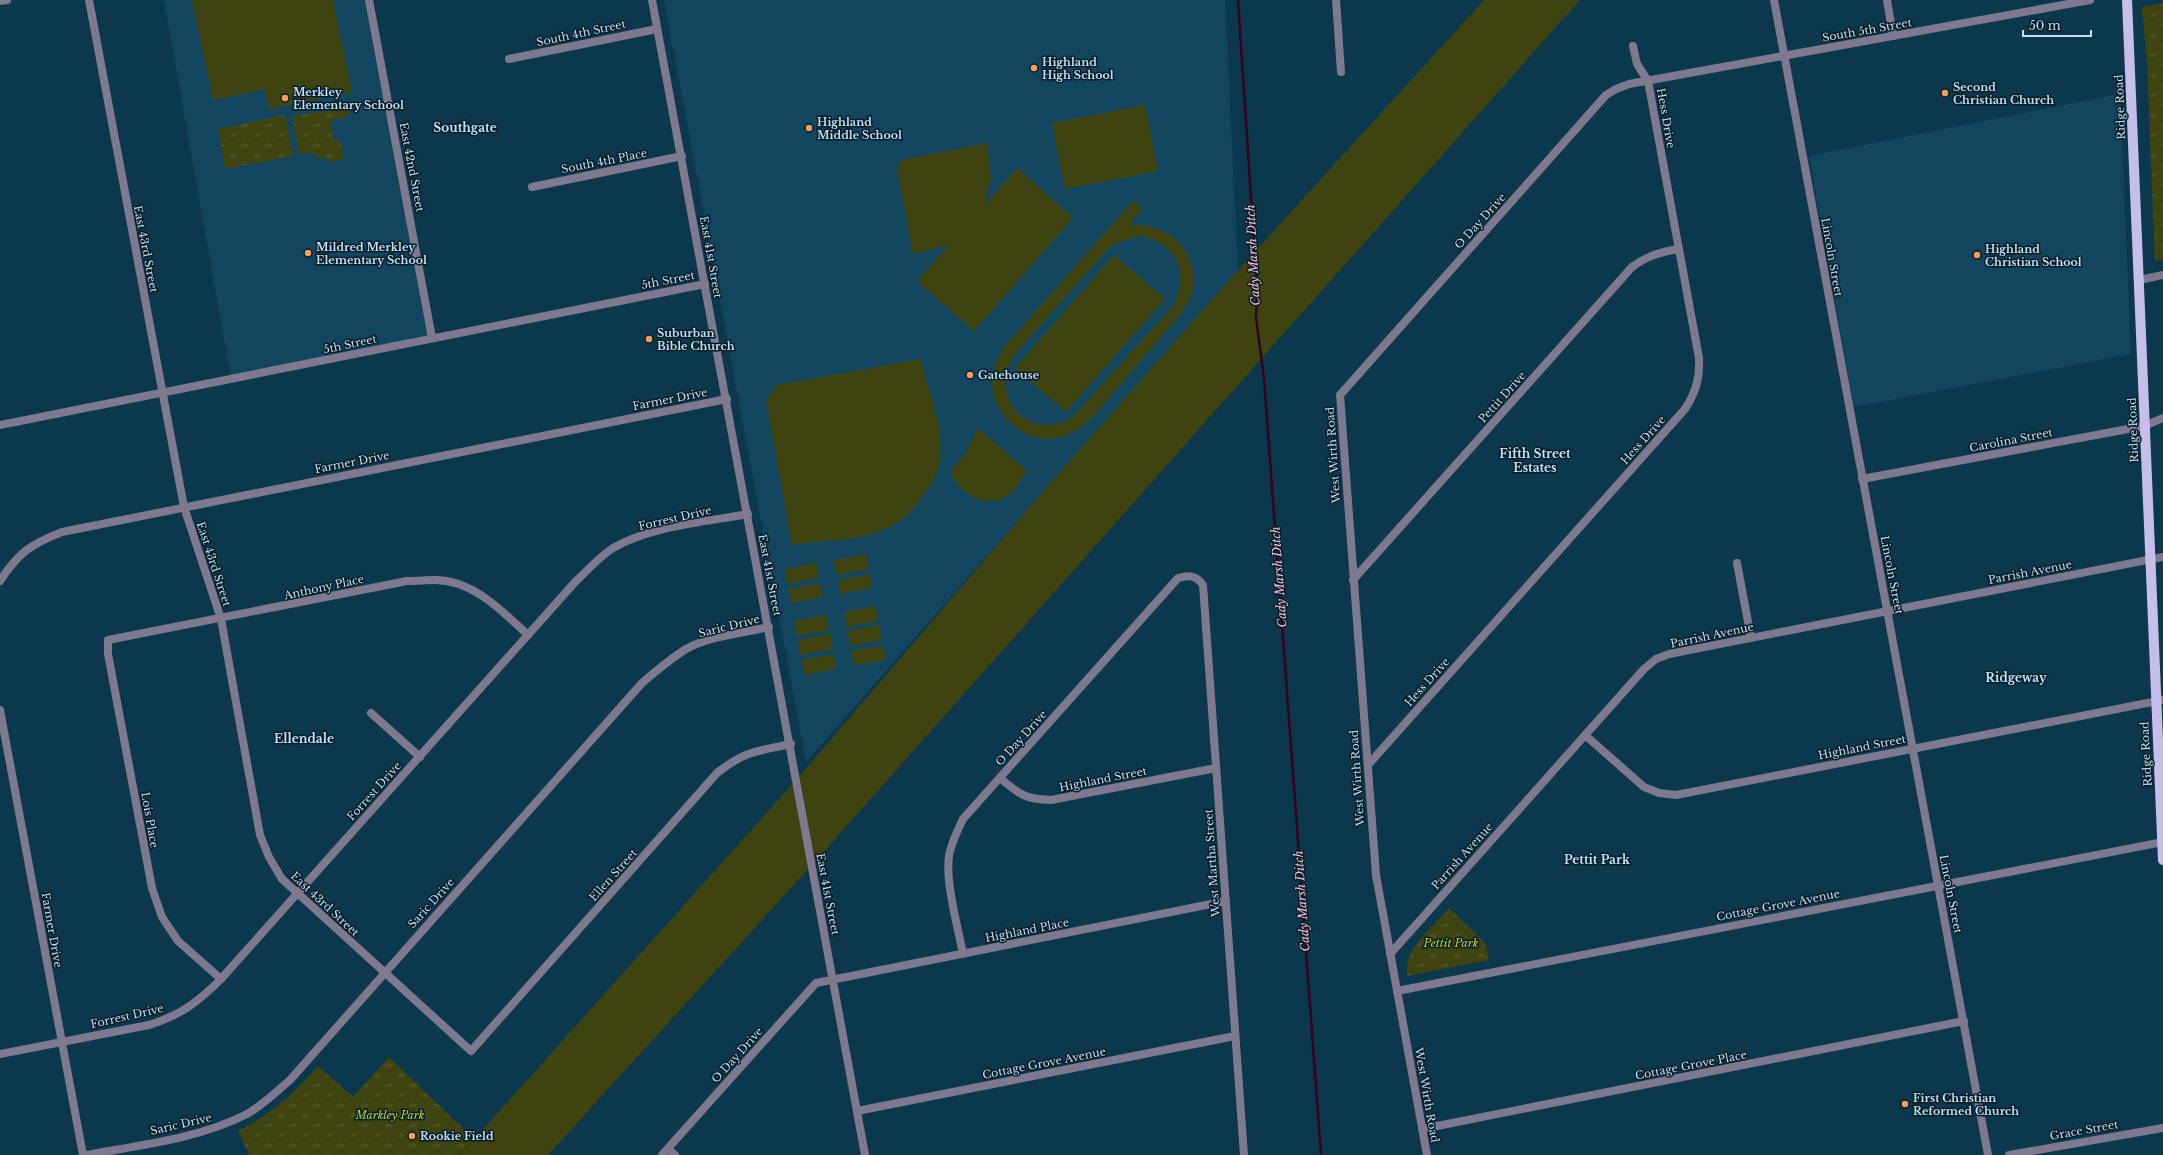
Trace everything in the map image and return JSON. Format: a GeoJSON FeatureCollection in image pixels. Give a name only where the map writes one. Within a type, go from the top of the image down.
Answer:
{"type":"FeatureCollection","features":[{"type":"Feature","properties":{"kind":"main road","name":"Ridge Road"},"geometry":{"type":"LineString","coordinates":[[2127,0],[2150,560],[2160,701],[2163,860]]}},
{"type":"Feature","properties":{"kind":"street"},"geometry":{"type":"LineString","coordinates":[[0,1],[7,0]]}},
{"type":"Feature","properties":{"kind":"street","name":"East 43rd Street"},"geometry":{"type":"LineString","coordinates":[[89,0],[184,507],[221,619],[260,835],[269,857],[282,879],[471,1051]]}},
{"type":"Feature","properties":{"kind":"street","name":"East 42nd Street"},"geometry":{"type":"LineString","coordinates":[[369,0],[432,338]]}},
{"type":"Feature","properties":{"kind":"street","name":"East 41st Street"},"geometry":{"type":"LineString","coordinates":[[652,0],[791,744],[803,824],[858,1111],[865,1155]]}},
{"type":"Feature","properties":{"kind":"street"},"geometry":{"type":"LineString","coordinates":[[1336,0],[1341,72]]}},
{"type":"Feature","properties":{"kind":"street","name":"Lincoln Street"},"geometry":{"type":"LineString","coordinates":[[1774,0],[1988,1155]]}},
{"type":"Feature","properties":{"kind":"street"},"geometry":{"type":"LineString","coordinates":[[1887,0],[1893,36]]}},
{"type":"Feature","properties":{"kind":"street","name":"South 5th Street"},"geometry":{"type":"LineString","coordinates":[[1648,81],[2090,0]]}},
{"type":"Feature","properties":{"kind":"street","name":"South 4th Street"},"geometry":{"type":"LineString","coordinates":[[509,59],[657,29]]}},
{"type":"Feature","properties":{"kind":"street","name":"Hess Drive"},"geometry":{"type":"LineString","coordinates":[[1368,765],[1685,409],[1691,399],[1700,376],[1699,358],[1648,81],[1637,64],[1633,46]]}},
{"type":"Feature","properties":{"kind":"street","name":"O Day Drive"},"geometry":{"type":"LineString","coordinates":[[1340,395],[1606,96],[1616,89],[1648,81]]}},
{"type":"Feature","properties":{"kind":"street","name":"South 4th Place"},"geometry":{"type":"LineString","coordinates":[[532,187],[682,156]]}},
{"type":"Feature","properties":{"kind":"street","name":"Pettit Drive"},"geometry":{"type":"LineString","coordinates":[[1353,580],[1632,268],[1643,258],[1656,253],[1679,249]]}},
{"type":"Feature","properties":{"kind":"street"},"geometry":{"type":"LineString","coordinates":[[2139,280],[2163,275]]}},
{"type":"Feature","properties":{"kind":"street","name":"5th Street"},"geometry":{"type":"LineString","coordinates":[[0,425],[705,284]]}},
{"type":"Feature","properties":{"kind":"street","name":"West Wirth Road"},"geometry":{"type":"LineString","coordinates":[[1340,395],[1376,875],[1427,1155]]}},
{"type":"Feature","properties":{"kind":"street","name":"Farmer Drive"},"geometry":{"type":"LineString","coordinates":[[0,581],[13,561],[38,542],[62,532],[727,399]]}},
{"type":"Feature","properties":{"kind":"street","name":"Carolina Street"},"geometry":{"type":"LineString","coordinates":[[1862,479],[2144,426],[2163,418]]}},
{"type":"Feature","properties":{"kind":"street","name":"Forrest Drive"},"geometry":{"type":"LineString","coordinates":[[0,1054],[149,1025],[169,1018],[200,1000],[221,979],[576,581],[613,548],[634,538],[657,532],[748,514]]}},
{"type":"Feature","properties":{"kind":"street","name":"Parrish Avenue"},"geometry":{"type":"LineString","coordinates":[[1390,954],[1644,669],[1656,659],[1669,654],[2163,557]]}},
{"type":"Feature","properties":{"kind":"street"},"geometry":{"type":"LineString","coordinates":[[1737,563],[1751,638]]}},
{"type":"Feature","properties":{"kind":"street","name":"O Day Drive"},"geometry":{"type":"LineString","coordinates":[[963,954],[949,877],[949,857],[953,839],[963,819],[1178,578],[1192,576]]}},
{"type":"Feature","properties":{"kind":"street","name":"West Martha Street"},"geometry":{"type":"LineString","coordinates":[[1192,576],[1199,579],[1203,585],[1244,1155]]}},
{"type":"Feature","properties":{"kind":"street","name":"Anthony Place"},"geometry":{"type":"LineString","coordinates":[[108,640],[407,582],[436,580],[462,586],[487,598],[528,635]]}},
{"type":"Feature","properties":{"kind":"street","name":"Saric Drive"},"geometry":{"type":"LineString","coordinates":[[88,1155],[193,1135],[223,1125],[248,1113],[269,1099],[290,1080],[384,972],[642,683],[666,662],[687,649],[713,639],[769,627]]}},
{"type":"Feature","properties":{"kind":"street","name":"Lois Place"},"geometry":{"type":"LineString","coordinates":[[108,640],[108,654],[152,888],[162,917],[178,941],[221,979]]}},
{"type":"Feature","properties":{"kind":"street","name":"Highland Street"},"geometry":{"type":"LineString","coordinates":[[1586,735],[1644,787],[1659,793],[1676,795],[2160,701]]}},
{"type":"Feature","properties":{"kind":"street","name":"Farmer Drive"},"geometry":{"type":"LineString","coordinates":[[0,710],[83,1155]]}},
{"type":"Feature","properties":{"kind":"street"},"geometry":{"type":"LineString","coordinates":[[371,713],[420,757]]}},
{"type":"Feature","properties":{"kind":"street","name":"Ellen Street"},"geometry":{"type":"LineString","coordinates":[[471,1051],[717,773],[735,759],[752,752],[791,744]]}},
{"type":"Feature","properties":{"kind":"street","name":"Highland Street"},"geometry":{"type":"LineString","coordinates":[[1000,778],[1018,793],[1032,799],[1051,800],[1216,768]]}},
{"type":"Feature","properties":{"kind":"street","name":"Cottage Grove Avenue"},"geometry":{"type":"LineString","coordinates":[[1397,991],[2163,842]]}},
{"type":"Feature","properties":{"kind":"street","name":"Highland Place"},"geometry":{"type":"LineString","coordinates":[[833,979],[1226,901]]}},
{"type":"Feature","properties":{"kind":"street","name":"O Day Drive"},"geometry":{"type":"LineString","coordinates":[[665,1152],[816,983],[833,979]]}},
{"type":"Feature","properties":{"kind":"street","name":"Cottage Grove Place"},"geometry":{"type":"LineString","coordinates":[[1422,1129],[1964,1022]]}},
{"type":"Feature","properties":{"kind":"street","name":"Cottage Grove Avenue"},"geometry":{"type":"LineString","coordinates":[[858,1111],[1235,1036]]}},
{"type":"Feature","properties":{"kind":"street","name":"Grace Street"},"geometry":{"type":"LineString","coordinates":[[2009,1155],[2163,1128]]}},
{"type":"Feature","properties":{"kind":"street"},"geometry":{"type":"LineString","coordinates":[[665,1152],[675,1155]]}},
{"type":"Feature","properties":{"kind":"shaded area","name":"Merkley Elementary School"},"geometry":{"type":"Polygon","coordinates":[[[164,0],[369,0],[432,338],[231,379],[164,0]]]}},
{"type":"Feature","properties":{"kind":"shaded area"},"geometry":{"type":"Polygon","coordinates":[[[664,0],[1225,0],[1238,270],[806,762],[664,0]]]}},
{"type":"Feature","properties":{"kind":"shaded area","name":"Highland Christian School"},"geometry":{"type":"Polygon","coordinates":[[[2120,94],[2131,354],[1854,407],[1809,156],[2120,94]]]}},
{"type":"Feature","properties":{"kind":"green space"},"geometry":{"type":"Polygon","coordinates":[[[192,0],[333,0],[352,92],[269,109],[265,89],[213,100],[192,0]]]}},
{"type":"Feature","properties":{"kind":"green space"},"geometry":{"type":"Polygon","coordinates":[[[1484,0],[1580,0],[811,866],[548,1155],[460,1155],[797,779],[1046,488],[1238,270],[1484,0]]]}},
{"type":"Feature","properties":{"kind":"green space"},"geometry":{"type":"Polygon","coordinates":[[[2163,3],[2163,260],[2155,261],[2147,63],[2142,7],[2163,3]]]}},
{"type":"Feature","properties":{"kind":"green space"},"geometry":{"type":"Polygon","coordinates":[[[347,105],[351,114],[336,120],[330,119],[334,141],[340,140],[344,159],[329,162],[328,158],[316,158],[315,153],[299,154],[292,116],[327,111],[347,105]]]}},
{"type":"Feature","properties":{"kind":"green space"},"geometry":{"type":"Polygon","coordinates":[[[1145,105],[1158,171],[1065,189],[1052,123],[1145,105]]]}},
{"type":"Feature","properties":{"kind":"green space"},"geometry":{"type":"Polygon","coordinates":[[[285,115],[293,156],[225,169],[218,129],[285,115]]]}},
{"type":"Feature","properties":{"kind":"green space"},"geometry":{"type":"Polygon","coordinates":[[[987,143],[991,178],[984,205],[1017,168],[1073,218],[974,331],[917,281],[949,245],[913,254],[897,168],[902,160],[987,143]]]}},
{"type":"Feature","properties":{"kind":"green space"},"geometry":{"type":"Polygon","coordinates":[[[1133,201],[1142,209],[1129,225],[1143,225],[1155,228],[1167,234],[1177,241],[1191,262],[1193,289],[1186,307],[1090,420],[1068,435],[1049,439],[1035,437],[1023,432],[1011,424],[1002,413],[996,401],[992,387],[993,372],[1004,347],[1133,201]],[[1138,236],[1114,244],[1106,251],[1015,354],[1008,370],[1006,385],[1009,399],[1016,411],[1027,420],[1040,424],[1055,424],[1072,418],[1173,306],[1178,294],[1180,271],[1171,252],[1162,244],[1151,239],[1138,236]]]}},
{"type":"Feature","properties":{"kind":"green space"},"geometry":{"type":"Polygon","coordinates":[[[1114,255],[1165,299],[1066,412],[1015,368],[1114,255]]]}},
{"type":"Feature","properties":{"kind":"green space"},"geometry":{"type":"Polygon","coordinates":[[[921,359],[936,415],[941,443],[937,472],[928,489],[905,517],[884,530],[859,537],[792,545],[766,400],[777,385],[921,359]]]}},
{"type":"Feature","properties":{"kind":"green space"},"geometry":{"type":"Polygon","coordinates":[[[978,428],[1027,471],[1018,486],[1009,495],[996,500],[980,500],[965,492],[950,472],[965,454],[978,428]]]}},
{"type":"Feature","properties":{"kind":"green space"},"geometry":{"type":"Polygon","coordinates":[[[866,554],[869,569],[837,575],[834,560],[866,554]]]}},
{"type":"Feature","properties":{"kind":"green space"},"geometry":{"type":"Polygon","coordinates":[[[817,563],[819,578],[787,584],[785,569],[817,563]]]}},
{"type":"Feature","properties":{"kind":"green space"},"geometry":{"type":"Polygon","coordinates":[[[870,574],[872,588],[840,594],[838,580],[870,574]]]}},
{"type":"Feature","properties":{"kind":"green space"},"geometry":{"type":"Polygon","coordinates":[[[820,583],[823,597],[791,603],[788,589],[820,583]]]}},
{"type":"Feature","properties":{"kind":"green space"},"geometry":{"type":"Polygon","coordinates":[[[876,606],[878,621],[846,627],[844,612],[876,606]]]}},
{"type":"Feature","properties":{"kind":"green space"},"geometry":{"type":"Polygon","coordinates":[[[826,615],[829,630],[797,636],[794,621],[826,615]]]}},
{"type":"Feature","properties":{"kind":"green space"},"geometry":{"type":"Polygon","coordinates":[[[879,625],[882,640],[850,646],[847,631],[879,625]]]}},
{"type":"Feature","properties":{"kind":"green space"},"geometry":{"type":"Polygon","coordinates":[[[830,634],[833,649],[800,655],[798,640],[830,634]]]}},
{"type":"Feature","properties":{"kind":"green space"},"geometry":{"type":"Polygon","coordinates":[[[883,645],[886,660],[854,665],[851,651],[883,645]]]}},
{"type":"Feature","properties":{"kind":"green space"},"geometry":{"type":"Polygon","coordinates":[[[834,654],[836,669],[804,675],[802,660],[834,654]]]}},
{"type":"Feature","properties":{"kind":"green space","name":"Pettit Park"},"geometry":{"type":"Polygon","coordinates":[[[1449,908],[1486,944],[1489,960],[1407,976],[1409,957],[1414,948],[1420,939],[1449,908]]]}},
{"type":"Feature","properties":{"kind":"green space","name":"Markley Park"},"geometry":{"type":"Polygon","coordinates":[[[389,1057],[474,1139],[460,1155],[249,1155],[238,1131],[261,1117],[281,1102],[318,1066],[353,1097],[389,1057]]]}},
{"type":"Feature","properties":{"kind":"waterway","name":"Cady Marsh Ditch"},"geometry":{"type":"LineString","coordinates":[[1238,0],[1257,288],[1256,318],[1264,378],[1321,1155]]}},
{"type":"Feature","properties":{"kind":"place","name":"Highland High School"},"geometry":{"type":"Point","coordinates":[1034,68]}},
{"type":"Feature","properties":{"kind":"place","name":"Second Christian Church"},"geometry":{"type":"Point","coordinates":[1945,93]}},
{"type":"Feature","properties":{"kind":"place","name":"Merkley Elementary School"},"geometry":{"type":"Point","coordinates":[285,98]}},
{"type":"Feature","properties":{"kind":"place","name":"Highland Middle School"},"geometry":{"type":"Point","coordinates":[809,128]}},
{"type":"Feature","properties":{"kind":"place","name":"Mildred Merkley Elementary School"},"geometry":{"type":"Point","coordinates":[308,253]}},
{"type":"Feature","properties":{"kind":"place","name":"Highland Christian School"},"geometry":{"type":"Point","coordinates":[1977,255]}},
{"type":"Feature","properties":{"kind":"place","name":"Suburban Bible Church"},"geometry":{"type":"Point","coordinates":[649,339]}},
{"type":"Feature","properties":{"kind":"place","name":"Gatehouse"},"geometry":{"type":"Point","coordinates":[970,375]}},
{"type":"Feature","properties":{"kind":"place","name":"First Christian Reformed Church"},"geometry":{"type":"Point","coordinates":[1905,1104]}},
{"type":"Feature","properties":{"kind":"place","name":"Rookie Field"},"geometry":{"type":"Point","coordinates":[412,1136]}},
{"type":"Feature","properties":{"kind":"district","name":"Southgate"},"geometry":{"type":"Point","coordinates":[465,128]}},
{"type":"Feature","properties":{"kind":"district","name":"Fifth Street Estates"},"geometry":{"type":"Point","coordinates":[1535,461]}},
{"type":"Feature","properties":{"kind":"district","name":"Ridgeway"},"geometry":{"type":"Point","coordinates":[2016,678]}},
{"type":"Feature","properties":{"kind":"district","name":"Ellendale"},"geometry":{"type":"Point","coordinates":[304,739]}},
{"type":"Feature","properties":{"kind":"district","name":"Pettit Park"},"geometry":{"type":"Point","coordinates":[1597,860]}}]}
